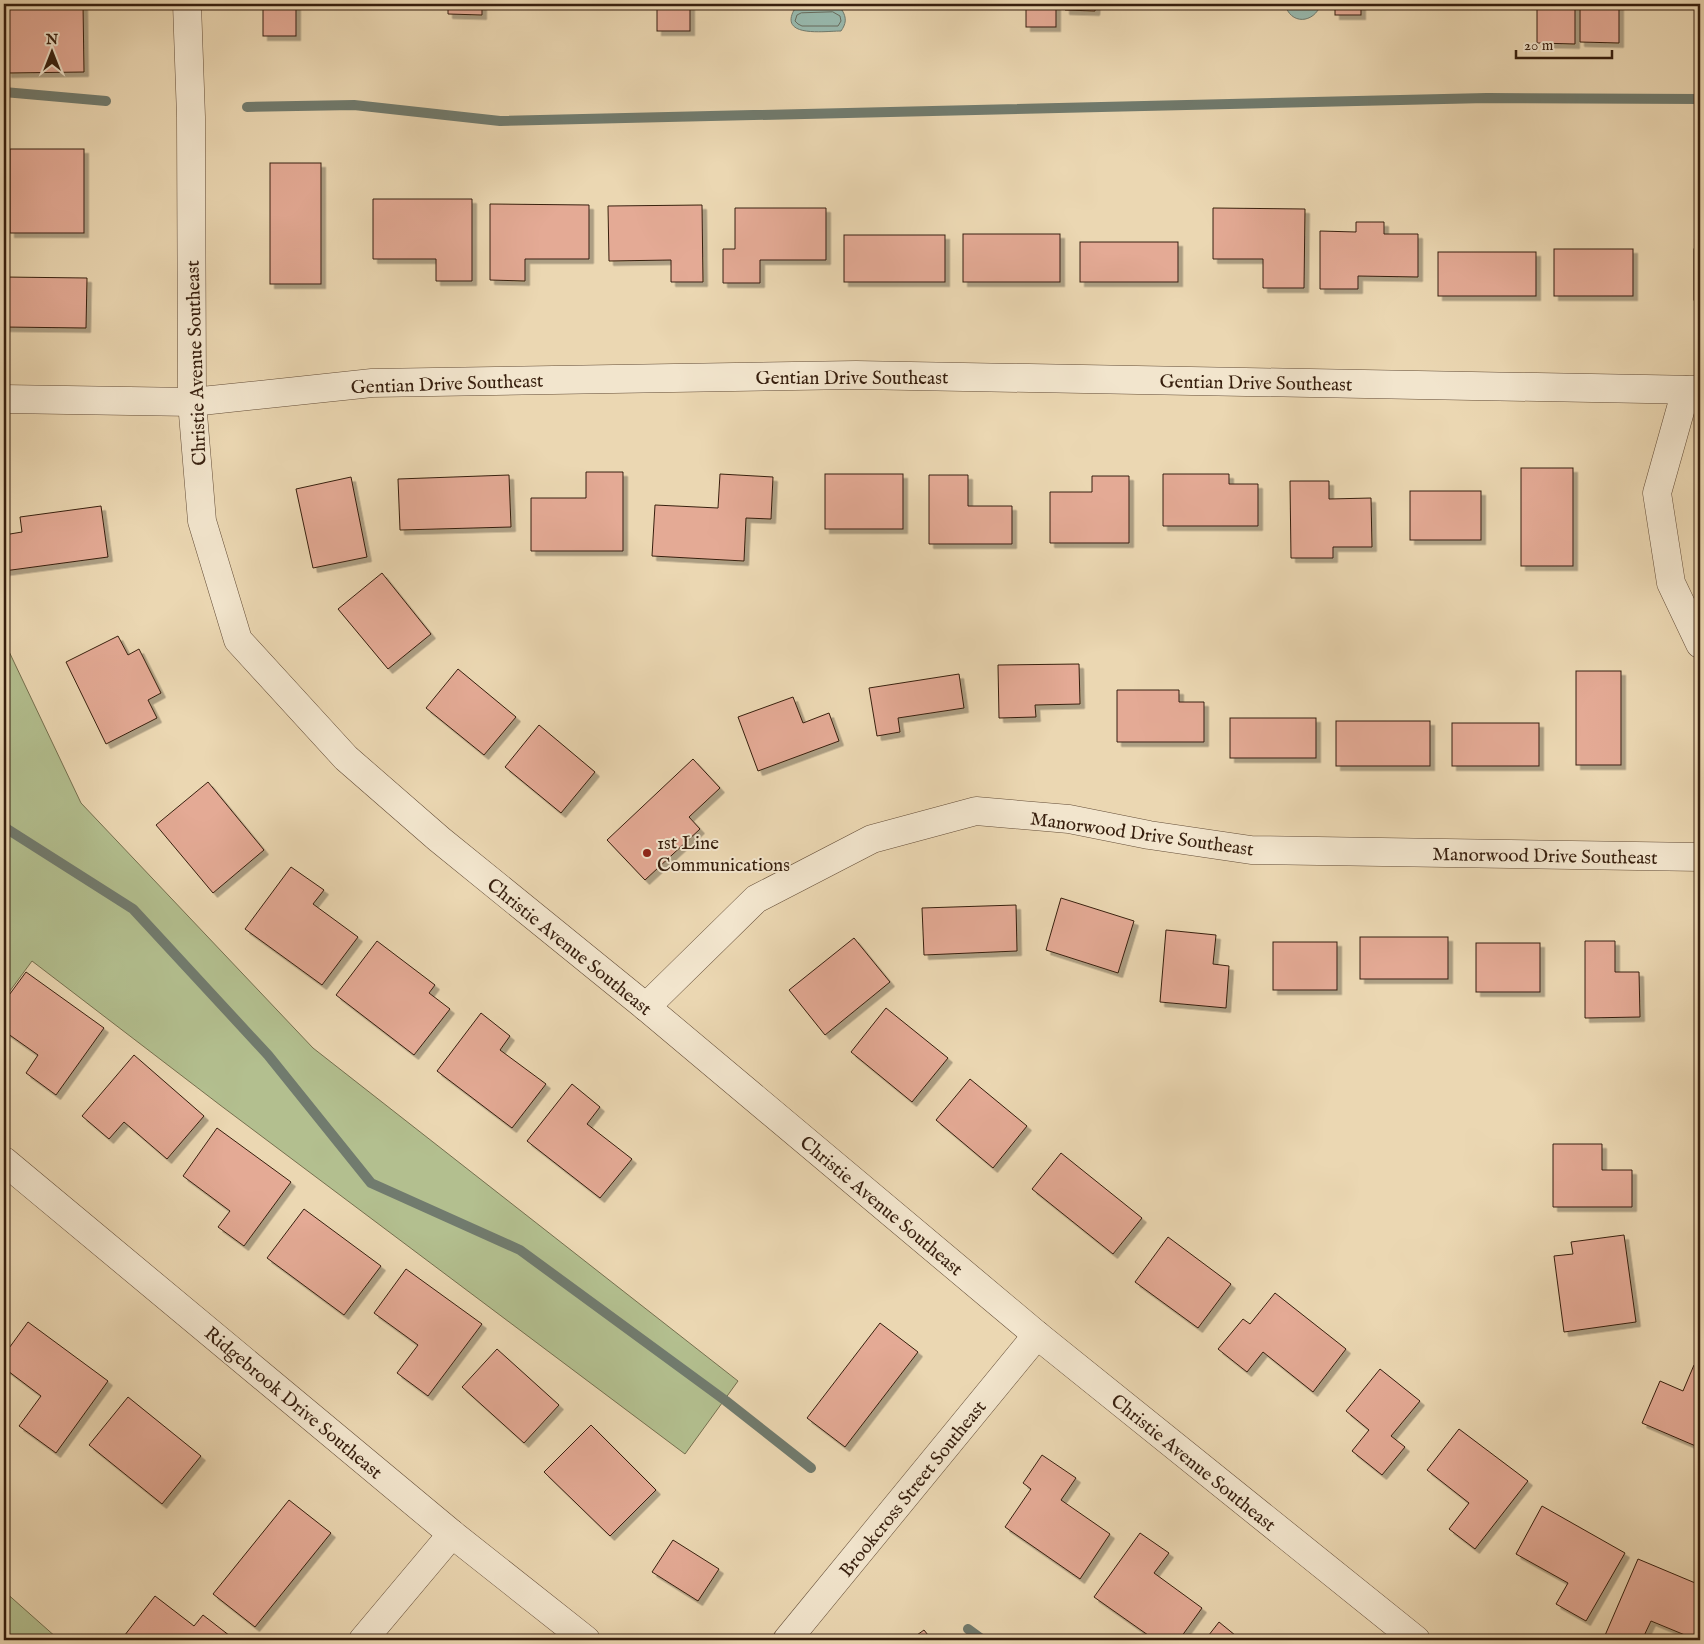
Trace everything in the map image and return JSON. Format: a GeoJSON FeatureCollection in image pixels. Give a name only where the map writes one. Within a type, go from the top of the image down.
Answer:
{"type":"FeatureCollection","features":[{"type":"Feature","properties":{"kind":"street","name":"Christie Avenue Southeast"},"geometry":{"type":"LineString","coordinates":[[187,4],[191,117],[192,402],[202,521],[238,640],[346,758],[439,839],[646,1007],[1037,1335],[1416,1640]]}},
{"type":"Feature","properties":{"kind":"street","name":"Gentian Drive Southeast"},"geometry":{"type":"LineString","coordinates":[[4,399],[192,402],[372,383],[856,375],[1693,390]]}},
{"type":"Feature","properties":{"kind":"street"},"geometry":{"type":"LineString","coordinates":[[1693,390],[1657,494],[1672,582],[1700,644]]}},
{"type":"Feature","properties":{"kind":"street","name":"Manorwood Drive Southeast"},"geometry":{"type":"LineString","coordinates":[[646,1007],[756,899],[872,839],[976,811],[1069,819],[1149,835],[1251,850],[1700,857]]}},
{"type":"Feature","properties":{"kind":"street","name":"Ridgebrook Drive Southeast"},"geometry":{"type":"LineString","coordinates":[[4,1161],[452,1534],[586,1640]]}},
{"type":"Feature","properties":{"kind":"street","name":"Brookcross Street Southeast"},"geometry":{"type":"LineString","coordinates":[[787,1640],[1037,1335]]}},
{"type":"Feature","properties":{"kind":"street"},"geometry":{"type":"LineString","coordinates":[[363,1640],[452,1534]]}},
{"type":"Feature","properties":{"kind":"green space"},"geometry":{"type":"Polygon","coordinates":[[[4,641],[81,803],[313,1048],[738,1381],[685,1454],[220,1105],[32,961],[4,999],[4,641]]]}},
{"type":"Feature","properties":{"kind":"green space"},"geometry":{"type":"Polygon","coordinates":[[[4,1591],[57,1638],[56,1640],[4,1640],[4,1591]]]}},
{"type":"Feature","properties":{"kind":"water"},"geometry":{"type":"Polygon","coordinates":[[[1285,4],[1321,4],[1318,11],[1313,15],[1308,18],[1297,19],[1288,11],[1285,4]]]}},
{"type":"Feature","properties":{"kind":"water"},"geometry":{"type":"Polygon","coordinates":[[[835,7],[842,10],[845,16],[845,23],[841,31],[806,31],[798,29],[793,25],[791,19],[794,10],[835,7]]]}},
{"type":"Feature","properties":{"kind":"building"},"geometry":{"type":"Polygon","coordinates":[[[6,4],[83,4],[84,72],[7,73],[6,4]]]}},
{"type":"Feature","properties":{"kind":"building"},"geometry":{"type":"Polygon","coordinates":[[[263,4],[296,4],[296,36],[263,36],[263,4]]]}},
{"type":"Feature","properties":{"kind":"building"},"geometry":{"type":"Polygon","coordinates":[[[448,4],[482,4],[482,15],[448,14],[448,4]]]}},
{"type":"Feature","properties":{"kind":"building"},"geometry":{"type":"Polygon","coordinates":[[[657,4],[690,4],[690,31],[657,31],[657,4]]]}},
{"type":"Feature","properties":{"kind":"building"},"geometry":{"type":"Polygon","coordinates":[[[1026,4],[1056,4],[1056,27],[1026,27],[1026,4]]]}},
{"type":"Feature","properties":{"kind":"building"},"geometry":{"type":"Polygon","coordinates":[[[1065,4],[1096,4],[1095,11],[1065,10],[1065,4]]]}},
{"type":"Feature","properties":{"kind":"building"},"geometry":{"type":"Polygon","coordinates":[[[1335,4],[1361,4],[1361,15],[1335,15],[1335,4]]]}},
{"type":"Feature","properties":{"kind":"building"},"geometry":{"type":"Polygon","coordinates":[[[1537,4],[1575,4],[1575,44],[1537,43],[1537,4]]]}},
{"type":"Feature","properties":{"kind":"building"},"geometry":{"type":"Polygon","coordinates":[[[1580,4],[1619,4],[1619,43],[1580,42],[1580,4]]]}},
{"type":"Feature","properties":{"kind":"building"},"geometry":{"type":"Polygon","coordinates":[[[10,149],[84,149],[84,233],[10,233],[10,149]]]}},
{"type":"Feature","properties":{"kind":"building"},"geometry":{"type":"Polygon","coordinates":[[[270,163],[321,163],[321,284],[270,284],[270,163]]]}},
{"type":"Feature","properties":{"kind":"building"},"geometry":{"type":"Polygon","coordinates":[[[373,199],[472,199],[472,281],[436,281],[436,259],[373,259],[373,199]]]}},
{"type":"Feature","properties":{"kind":"building"},"geometry":{"type":"Polygon","coordinates":[[[490,204],[589,205],[589,259],[525,259],[525,281],[490,280],[490,204]]]}},
{"type":"Feature","properties":{"kind":"building"},"geometry":{"type":"Polygon","coordinates":[[[702,205],[703,282],[671,282],[671,260],[609,261],[608,206],[702,205]]]}},
{"type":"Feature","properties":{"kind":"building"},"geometry":{"type":"Polygon","coordinates":[[[735,208],[826,208],[826,260],[760,260],[760,283],[723,283],[723,249],[735,249],[735,208]]]}},
{"type":"Feature","properties":{"kind":"building"},"geometry":{"type":"Polygon","coordinates":[[[1213,208],[1305,209],[1304,288],[1263,288],[1263,259],[1213,259],[1213,208]]]}},
{"type":"Feature","properties":{"kind":"building"},"geometry":{"type":"Polygon","coordinates":[[[1356,222],[1384,222],[1384,234],[1418,234],[1418,277],[1358,276],[1358,289],[1320,289],[1320,231],[1356,232],[1356,222]]]}},
{"type":"Feature","properties":{"kind":"building"},"geometry":{"type":"Polygon","coordinates":[[[963,234],[1060,234],[1060,282],[963,282],[963,234]]]}},
{"type":"Feature","properties":{"kind":"building"},"geometry":{"type":"Polygon","coordinates":[[[844,235],[945,235],[945,282],[844,282],[844,235]]]}},
{"type":"Feature","properties":{"kind":"building"},"geometry":{"type":"Polygon","coordinates":[[[1080,242],[1178,242],[1178,282],[1080,282],[1080,242]]]}},
{"type":"Feature","properties":{"kind":"building"},"geometry":{"type":"Polygon","coordinates":[[[1554,249],[1633,249],[1633,296],[1554,296],[1554,249]]]}},
{"type":"Feature","properties":{"kind":"building"},"geometry":{"type":"Polygon","coordinates":[[[1694,249],[1700,249],[1700,300],[1694,300],[1694,249]]]}},
{"type":"Feature","properties":{"kind":"building"},"geometry":{"type":"Polygon","coordinates":[[[1438,252],[1536,252],[1536,296],[1438,296],[1438,252]]]}},
{"type":"Feature","properties":{"kind":"building"},"geometry":{"type":"Polygon","coordinates":[[[4,277],[87,278],[86,328],[4,327],[4,277]]]}},
{"type":"Feature","properties":{"kind":"building"},"geometry":{"type":"Polygon","coordinates":[[[1521,468],[1573,468],[1573,566],[1521,566],[1521,468]]]}},
{"type":"Feature","properties":{"kind":"building"},"geometry":{"type":"Polygon","coordinates":[[[586,472],[623,472],[623,551],[531,551],[531,498],[586,498],[586,472]]]}},
{"type":"Feature","properties":{"kind":"building"},"geometry":{"type":"Polygon","coordinates":[[[720,474],[773,477],[771,519],[746,518],[744,561],[652,556],[655,505],[718,508],[720,474]]]}},
{"type":"Feature","properties":{"kind":"building"},"geometry":{"type":"Polygon","coordinates":[[[825,474],[903,474],[903,529],[825,529],[825,474]]]}},
{"type":"Feature","properties":{"kind":"building"},"geometry":{"type":"Polygon","coordinates":[[[1163,474],[1229,474],[1229,484],[1258,484],[1258,526],[1163,526],[1163,474]]]}},
{"type":"Feature","properties":{"kind":"building"},"geometry":{"type":"Polygon","coordinates":[[[509,475],[511,527],[400,530],[398,479],[509,475]]]}},
{"type":"Feature","properties":{"kind":"building"},"geometry":{"type":"Polygon","coordinates":[[[929,475],[968,475],[968,506],[1012,506],[1012,544],[929,544],[929,475]]]}},
{"type":"Feature","properties":{"kind":"building"},"geometry":{"type":"Polygon","coordinates":[[[1092,476],[1129,476],[1129,543],[1050,543],[1050,492],[1092,492],[1092,476]]]}},
{"type":"Feature","properties":{"kind":"building"},"geometry":{"type":"Polygon","coordinates":[[[351,477],[367,557],[313,568],[296,489],[351,477]]]}},
{"type":"Feature","properties":{"kind":"building"},"geometry":{"type":"Polygon","coordinates":[[[1290,481],[1329,481],[1329,499],[1371,498],[1372,547],[1333,547],[1333,558],[1291,558],[1290,481]]]}},
{"type":"Feature","properties":{"kind":"building"},"geometry":{"type":"Polygon","coordinates":[[[1410,491],[1481,491],[1481,540],[1410,540],[1410,491]]]}},
{"type":"Feature","properties":{"kind":"building"},"geometry":{"type":"Polygon","coordinates":[[[101,506],[108,557],[4,571],[4,535],[22,532],[20,517],[101,506]]]}},
{"type":"Feature","properties":{"kind":"building"},"geometry":{"type":"Polygon","coordinates":[[[382,573],[431,634],[388,669],[338,609],[382,573]]]}},
{"type":"Feature","properties":{"kind":"building"},"geometry":{"type":"Polygon","coordinates":[[[118,636],[128,655],[139,649],[161,693],[148,700],[157,718],[106,744],[66,662],[118,636]]]}},
{"type":"Feature","properties":{"kind":"building"},"geometry":{"type":"Polygon","coordinates":[[[1079,664],[1080,704],[1035,705],[1036,717],[999,718],[998,665],[1079,664]]]}},
{"type":"Feature","properties":{"kind":"building"},"geometry":{"type":"Polygon","coordinates":[[[458,669],[516,717],[484,755],[426,708],[458,669]]]}},
{"type":"Feature","properties":{"kind":"building"},"geometry":{"type":"Polygon","coordinates":[[[1576,671],[1621,671],[1621,765],[1576,765],[1576,671]]]}},
{"type":"Feature","properties":{"kind":"building"},"geometry":{"type":"Polygon","coordinates":[[[959,674],[964,708],[898,718],[900,732],[877,736],[869,688],[959,674]]]}},
{"type":"Feature","properties":{"kind":"building"},"geometry":{"type":"Polygon","coordinates":[[[1117,690],[1179,690],[1179,702],[1204,702],[1204,742],[1117,742],[1117,690]]]}},
{"type":"Feature","properties":{"kind":"building"},"geometry":{"type":"Polygon","coordinates":[[[793,697],[803,723],[829,713],[839,741],[758,771],[738,717],[793,697]]]}},
{"type":"Feature","properties":{"kind":"building"},"geometry":{"type":"Polygon","coordinates":[[[1230,718],[1316,718],[1316,758],[1230,758],[1230,718]]]}},
{"type":"Feature","properties":{"kind":"building"},"geometry":{"type":"Polygon","coordinates":[[[1336,721],[1430,721],[1430,766],[1336,766],[1336,721]]]}},
{"type":"Feature","properties":{"kind":"building"},"geometry":{"type":"Polygon","coordinates":[[[1452,723],[1539,723],[1539,766],[1452,766],[1452,723]]]}},
{"type":"Feature","properties":{"kind":"building"},"geometry":{"type":"Polygon","coordinates":[[[539,725],[595,772],[561,813],[505,767],[539,725]]]}},
{"type":"Feature","properties":{"kind":"building"},"geometry":{"type":"Polygon","coordinates":[[[693,759],[720,788],[689,817],[700,829],[645,880],[607,840],[693,759]]]}},
{"type":"Feature","properties":{"kind":"building"},"geometry":{"type":"Polygon","coordinates":[[[208,782],[264,850],[213,893],[156,825],[208,782]]]}},
{"type":"Feature","properties":{"kind":"building"},"geometry":{"type":"Polygon","coordinates":[[[291,867],[324,890],[313,904],[358,937],[322,985],[245,929],[291,867]]]}},
{"type":"Feature","properties":{"kind":"building"},"geometry":{"type":"Polygon","coordinates":[[[1061,898],[1134,921],[1118,973],[1046,950],[1061,898]]]}},
{"type":"Feature","properties":{"kind":"building"},"geometry":{"type":"Polygon","coordinates":[[[1016,905],[1017,951],[924,955],[922,908],[1016,905]]]}},
{"type":"Feature","properties":{"kind":"building"},"geometry":{"type":"Polygon","coordinates":[[[1166,930],[1216,935],[1213,964],[1229,966],[1226,1008],[1160,1002],[1166,930]]]}},
{"type":"Feature","properties":{"kind":"building"},"geometry":{"type":"Polygon","coordinates":[[[1360,937],[1448,937],[1448,979],[1360,979],[1360,937]]]}},
{"type":"Feature","properties":{"kind":"building"},"geometry":{"type":"Polygon","coordinates":[[[854,938],[890,982],[825,1035],[789,990],[854,938]]]}},
{"type":"Feature","properties":{"kind":"building"},"geometry":{"type":"Polygon","coordinates":[[[377,941],[435,985],[429,993],[450,1009],[414,1055],[336,995],[377,941]]]}},
{"type":"Feature","properties":{"kind":"building"},"geometry":{"type":"Polygon","coordinates":[[[1585,941],[1615,941],[1615,972],[1639,972],[1640,1017],[1585,1018],[1585,941]]]}},
{"type":"Feature","properties":{"kind":"building"},"geometry":{"type":"Polygon","coordinates":[[[1273,942],[1337,942],[1337,990],[1273,990],[1273,942]]]}},
{"type":"Feature","properties":{"kind":"building"},"geometry":{"type":"Polygon","coordinates":[[[1476,943],[1540,943],[1540,992],[1476,992],[1476,943]]]}},
{"type":"Feature","properties":{"kind":"building"},"geometry":{"type":"Polygon","coordinates":[[[26,972],[104,1028],[56,1095],[26,1073],[38,1055],[4,1031],[4,1002],[26,972]]]}},
{"type":"Feature","properties":{"kind":"building"},"geometry":{"type":"Polygon","coordinates":[[[886,1008],[948,1058],[912,1102],[851,1052],[886,1008]]]}},
{"type":"Feature","properties":{"kind":"building"},"geometry":{"type":"Polygon","coordinates":[[[481,1013],[510,1036],[500,1050],[546,1084],[512,1128],[437,1071],[481,1013]]]}},
{"type":"Feature","properties":{"kind":"building"},"geometry":{"type":"Polygon","coordinates":[[[134,1055],[204,1116],[167,1159],[124,1122],[109,1139],[82,1116],[134,1055]]]}},
{"type":"Feature","properties":{"kind":"building"},"geometry":{"type":"Polygon","coordinates":[[[970,1079],[1027,1126],[993,1168],[936,1120],[970,1079]]]}},
{"type":"Feature","properties":{"kind":"building"},"geometry":{"type":"Polygon","coordinates":[[[572,1084],[600,1107],[587,1124],[632,1159],[600,1198],[527,1141],[572,1084]]]}},
{"type":"Feature","properties":{"kind":"building"},"geometry":{"type":"Polygon","coordinates":[[[217,1128],[291,1182],[244,1246],[218,1227],[230,1211],[183,1176],[217,1128]]]}},
{"type":"Feature","properties":{"kind":"building"},"geometry":{"type":"Polygon","coordinates":[[[1553,1144],[1602,1144],[1602,1170],[1632,1170],[1632,1207],[1553,1207],[1553,1144]]]}},
{"type":"Feature","properties":{"kind":"building"},"geometry":{"type":"Polygon","coordinates":[[[1061,1153],[1142,1218],[1113,1254],[1032,1189],[1061,1153]]]}},
{"type":"Feature","properties":{"kind":"building"},"geometry":{"type":"Polygon","coordinates":[[[304,1209],[381,1266],[344,1315],[267,1258],[304,1209]]]}},
{"type":"Feature","properties":{"kind":"building"},"geometry":{"type":"Polygon","coordinates":[[[1624,1235],[1636,1322],[1564,1332],[1554,1256],[1573,1254],[1571,1242],[1624,1235]]]}},
{"type":"Feature","properties":{"kind":"building"},"geometry":{"type":"Polygon","coordinates":[[[1168,1237],[1231,1284],[1198,1328],[1135,1282],[1168,1237]]]}},
{"type":"Feature","properties":{"kind":"building"},"geometry":{"type":"Polygon","coordinates":[[[406,1269],[482,1324],[428,1396],[397,1373],[418,1345],[374,1313],[406,1269]]]}},
{"type":"Feature","properties":{"kind":"building"},"geometry":{"type":"Polygon","coordinates":[[[1275,1293],[1346,1349],[1313,1392],[1263,1352],[1247,1372],[1218,1349],[1243,1319],[1250,1324],[1275,1293]]]}},
{"type":"Feature","properties":{"kind":"building"},"geometry":{"type":"Polygon","coordinates":[[[28,1322],[108,1381],[56,1453],[19,1426],[41,1396],[4,1368],[4,1355],[28,1322]]]}},
{"type":"Feature","properties":{"kind":"building"},"geometry":{"type":"Polygon","coordinates":[[[880,1323],[918,1352],[845,1447],[807,1418],[880,1323]]]}},
{"type":"Feature","properties":{"kind":"building"},"geometry":{"type":"Polygon","coordinates":[[[497,1349],[559,1405],[524,1443],[462,1387],[497,1349]]]}},
{"type":"Feature","properties":{"kind":"building"},"geometry":{"type":"Polygon","coordinates":[[[1694,1365],[1700,1368],[1700,1442],[1698,1447],[1642,1423],[1660,1381],[1683,1391],[1694,1365]]]}},
{"type":"Feature","properties":{"kind":"building"},"geometry":{"type":"Polygon","coordinates":[[[1380,1369],[1420,1401],[1391,1436],[1405,1447],[1382,1475],[1352,1451],[1369,1430],[1346,1411],[1380,1369]]]}},
{"type":"Feature","properties":{"kind":"building"},"geometry":{"type":"Polygon","coordinates":[[[128,1397],[201,1456],[162,1504],[89,1445],[128,1397]]]}},
{"type":"Feature","properties":{"kind":"building"},"geometry":{"type":"Polygon","coordinates":[[[591,1425],[656,1490],[610,1536],[544,1472],[591,1425]]]}},
{"type":"Feature","properties":{"kind":"building"},"geometry":{"type":"Polygon","coordinates":[[[1459,1429],[1528,1481],[1475,1549],[1449,1529],[1469,1503],[1427,1470],[1459,1429]]]}},
{"type":"Feature","properties":{"kind":"building"},"geometry":{"type":"Polygon","coordinates":[[[1042,1455],[1076,1478],[1061,1500],[1110,1534],[1080,1579],[1005,1527],[1031,1489],[1023,1483],[1042,1455]]]}},
{"type":"Feature","properties":{"kind":"building"},"geometry":{"type":"Polygon","coordinates":[[[289,1500],[331,1533],[255,1627],[213,1594],[289,1500]]]}},
{"type":"Feature","properties":{"kind":"building"},"geometry":{"type":"Polygon","coordinates":[[[1542,1506],[1625,1553],[1586,1621],[1556,1604],[1568,1583],[1516,1554],[1542,1506]]]}},
{"type":"Feature","properties":{"kind":"building"},"geometry":{"type":"Polygon","coordinates":[[[1140,1533],[1169,1553],[1154,1573],[1202,1608],[1179,1640],[1155,1640],[1094,1597],[1140,1533]]]}},
{"type":"Feature","properties":{"kind":"building"},"geometry":{"type":"Polygon","coordinates":[[[673,1540],[719,1569],[698,1601],[652,1572],[673,1540]]]}},
{"type":"Feature","properties":{"kind":"building"},"geometry":{"type":"Polygon","coordinates":[[[1638,1559],[1700,1585],[1700,1640],[1651,1621],[1642,1640],[1603,1640],[1638,1559]]]}},
{"type":"Feature","properties":{"kind":"building"},"geometry":{"type":"Polygon","coordinates":[[[155,1596],[194,1626],[203,1615],[230,1636],[227,1640],[121,1640],[155,1596]]]}},
{"type":"Feature","properties":{"kind":"building"},"geometry":{"type":"Polygon","coordinates":[[[1219,1622],[1241,1640],[1205,1640],[1219,1622]]]}},
{"type":"Feature","properties":{"kind":"building"},"geometry":{"type":"Polygon","coordinates":[[[924,1630],[932,1640],[910,1640],[924,1630]]]}},
{"type":"Feature","properties":{"kind":"waterway"},"geometry":{"type":"LineString","coordinates":[[4,92],[106,101]]}},
{"type":"Feature","properties":{"kind":"waterway"},"geometry":{"type":"LineString","coordinates":[[247,107],[354,105],[500,121],[1487,98],[1700,99]]}},
{"type":"Feature","properties":{"kind":"waterway"},"geometry":{"type":"LineString","coordinates":[[4,827],[133,909],[268,1055],[371,1183],[520,1250],[726,1401],[811,1468]]}},
{"type":"Feature","properties":{"kind":"waterway"},"geometry":{"type":"LineString","coordinates":[[968,1629],[983,1640]]}},
{"type":"Feature","properties":{"kind":"place","name":"1st Line Communications"},"geometry":{"type":"Point","coordinates":[647,853]}}]}
